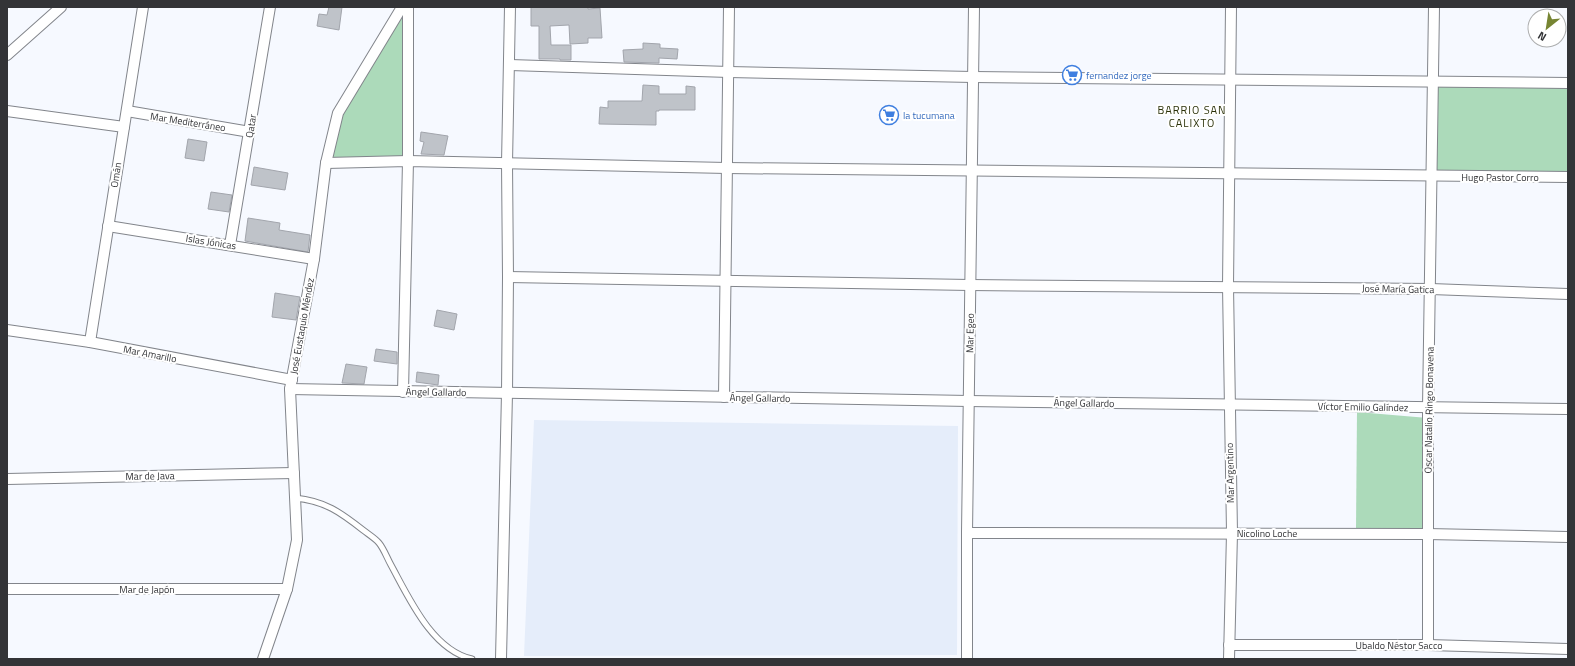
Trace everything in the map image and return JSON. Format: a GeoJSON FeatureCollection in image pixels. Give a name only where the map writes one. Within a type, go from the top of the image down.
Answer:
{"type":"FeatureCollection","features":[{"type":"Feature","properties":{"kind":"street"},"geometry":{"type":"LineString","coordinates":[[7,55],[61,7]]}},
{"type":"Feature","properties":{"kind":"street","name":"Omán"},"geometry":{"type":"LineString","coordinates":[[90,342],[143,7]]}},
{"type":"Feature","properties":{"kind":"street","name":"Qatar"},"geometry":{"type":"LineString","coordinates":[[230,245],[270,7]]}},
{"type":"Feature","properties":{"kind":"street","name":"José Eustaquio Méndez"},"geometry":{"type":"LineString","coordinates":[[263,659],[287,589],[297,540],[291,384],[314,259],[326,163],[338,113],[402,7]]}},
{"type":"Feature","properties":{"kind":"street"},"geometry":{"type":"LineString","coordinates":[[403,392],[408,161],[408,7]]}},
{"type":"Feature","properties":{"kind":"street"},"geometry":{"type":"LineString","coordinates":[[501,659],[507,393],[507,163],[510,7]]}},
{"type":"Feature","properties":{"kind":"street"},"geometry":{"type":"LineString","coordinates":[[724,397],[729,7]]}},
{"type":"Feature","properties":{"kind":"street","name":"Mar Egeo"},"geometry":{"type":"LineString","coordinates":[[968,659],[967,533],[974,7]]}},
{"type":"Feature","properties":{"kind":"street","name":"Mar Argentino"},"geometry":{"type":"LineString","coordinates":[[1229,659],[1232,533],[1228,286],[1230,7]]}},
{"type":"Feature","properties":{"kind":"street","name":"Oscar Natalio Ringo Bonavena"},"geometry":{"type":"LineString","coordinates":[[1428,644],[1428,408],[1431,289],[1431,176],[1434,7]]}},
{"type":"Feature","properties":{"kind":"street"},"geometry":{"type":"LineString","coordinates":[[510,65],[729,72],[973,77],[1568,83]]}},
{"type":"Feature","properties":{"kind":"street"},"geometry":{"type":"LineString","coordinates":[[7,111],[124,128]]}},
{"type":"Feature","properties":{"kind":"street","name":"Mar Mediterráneo"},"geometry":{"type":"LineString","coordinates":[[127,111],[250,132]]}},
{"type":"Feature","properties":{"kind":"street","name":"Hugo Pastor Corro"},"geometry":{"type":"LineString","coordinates":[[326,163],[408,161],[727,168],[972,169],[1568,177]]}},
{"type":"Feature","properties":{"kind":"street","name":"Islas Jónicas"},"geometry":{"type":"LineString","coordinates":[[108,226],[314,259]]}},
{"type":"Feature","properties":{"kind":"street","name":"José María Gatica"},"geometry":{"type":"LineString","coordinates":[[508,278],[725,280],[970,285],[1228,286],[1431,289],[1568,294]]}},
{"type":"Feature","properties":{"kind":"street","name":"Mar Amarillo"},"geometry":{"type":"LineString","coordinates":[[7,330],[90,342],[291,384]]}},
{"type":"Feature","properties":{"kind":"street","name":"Ángel Gallardo"},"geometry":{"type":"LineString","coordinates":[[291,384],[403,392],[1229,405]]}},
{"type":"Feature","properties":{"kind":"street","name":"Víctor Emilio Galíndez"},"geometry":{"type":"LineString","coordinates":[[1229,405],[1568,409]]}},
{"type":"Feature","properties":{"kind":"street","name":"Mar de Java"},"geometry":{"type":"LineString","coordinates":[[7,479],[294,473]]}},
{"type":"Feature","properties":{"kind":"street","name":"Nicolino Loche"},"geometry":{"type":"LineString","coordinates":[[967,533],[1427,534],[1568,537]]}},
{"type":"Feature","properties":{"kind":"street","name":"Mar de Japón"},"geometry":{"type":"LineString","coordinates":[[7,589],[287,589]]}},
{"type":"Feature","properties":{"kind":"street","name":"Ubaldo Néstor Sacco"},"geometry":{"type":"LineString","coordinates":[[1229,645],[1428,644],[1568,649]]}},
{"type":"Feature","properties":{"kind":"lane"},"geometry":{"type":"LineString","coordinates":[[295,498],[312,500],[324,505],[346,517],[379,543],[418,614],[442,642],[454,651],[472,659]]}},
{"type":"Feature","properties":{"kind":"shaded area"},"geometry":{"type":"Polygon","coordinates":[[[534,420],[958,426],[957,655],[524,656],[534,420]]]}},
{"type":"Feature","properties":{"kind":"green space"},"geometry":{"type":"Polygon","coordinates":[[[407,7],[407,160],[327,162],[336,123],[407,7]]]}},
{"type":"Feature","properties":{"kind":"green space"},"geometry":{"type":"Polygon","coordinates":[[[1434,82],[1568,84],[1568,176],[1433,174],[1434,82]]]}},
{"type":"Feature","properties":{"kind":"green space"},"geometry":{"type":"Polygon","coordinates":[[[1357,412],[1428,418],[1426,530],[1356,529],[1357,412]]]}},
{"type":"Feature","properties":{"kind":"building"},"geometry":{"type":"Polygon","coordinates":[[[329,7],[342,7],[339,30],[317,26],[319,14],[327,15],[329,7]]]}},
{"type":"Feature","properties":{"kind":"building"},"geometry":{"type":"Polygon","coordinates":[[[531,7],[600,8],[602,38],[588,38],[588,43],[570,44],[569,25],[550,26],[551,45],[571,45],[571,60],[539,59],[539,26],[531,26],[531,7]]]}},
{"type":"Feature","properties":{"kind":"building"},"geometry":{"type":"Polygon","coordinates":[[[643,43],[660,44],[660,48],[678,49],[677,59],[659,58],[659,63],[624,62],[623,50],[643,49],[643,43]]]}},
{"type":"Feature","properties":{"kind":"building"},"geometry":{"type":"Polygon","coordinates":[[[643,85],[659,86],[659,94],[686,94],[686,86],[695,87],[695,110],[656,111],[656,125],[599,124],[600,107],[608,108],[608,101],[642,101],[643,85]]]}},
{"type":"Feature","properties":{"kind":"building"},"geometry":{"type":"Polygon","coordinates":[[[421,132],[448,136],[444,155],[421,154],[424,142],[420,141],[421,132]]]}},
{"type":"Feature","properties":{"kind":"building"},"geometry":{"type":"Polygon","coordinates":[[[188,139],[207,142],[204,161],[185,158],[188,139]]]}},
{"type":"Feature","properties":{"kind":"building"},"geometry":{"type":"Polygon","coordinates":[[[254,167],[288,173],[285,190],[251,185],[254,167]]]}},
{"type":"Feature","properties":{"kind":"building"},"geometry":{"type":"Polygon","coordinates":[[[211,192],[232,195],[229,212],[208,209],[211,192]]]}},
{"type":"Feature","properties":{"kind":"building"},"geometry":{"type":"Polygon","coordinates":[[[248,218],[280,223],[279,230],[310,235],[308,252],[245,241],[248,218]]]}},
{"type":"Feature","properties":{"kind":"building"},"geometry":{"type":"Polygon","coordinates":[[[275,293],[300,297],[296,320],[272,317],[275,293]]]}},
{"type":"Feature","properties":{"kind":"building"},"geometry":{"type":"Polygon","coordinates":[[[437,310],[457,314],[454,330],[434,326],[437,310]]]}},
{"type":"Feature","properties":{"kind":"building"},"geometry":{"type":"Polygon","coordinates":[[[376,349],[397,352],[397,364],[374,361],[376,349]]]}},
{"type":"Feature","properties":{"kind":"building"},"geometry":{"type":"Polygon","coordinates":[[[346,364],[367,367],[364,384],[342,383],[346,364]]]}},
{"type":"Feature","properties":{"kind":"building"},"geometry":{"type":"Polygon","coordinates":[[[417,372],[439,375],[438,385],[416,382],[417,372]]]}},
{"type":"Feature","properties":{"kind":"place","name":"fernandez jorge"},"geometry":{"type":"Point","coordinates":[1072,75]}},
{"type":"Feature","properties":{"kind":"place","name":"la tucumana"},"geometry":{"type":"Point","coordinates":[889,115]}},
{"type":"Feature","properties":{"kind":"district","name":"BARRIO SAN CALIXTO"},"geometry":{"type":"Point","coordinates":[1192,116]}}]}
